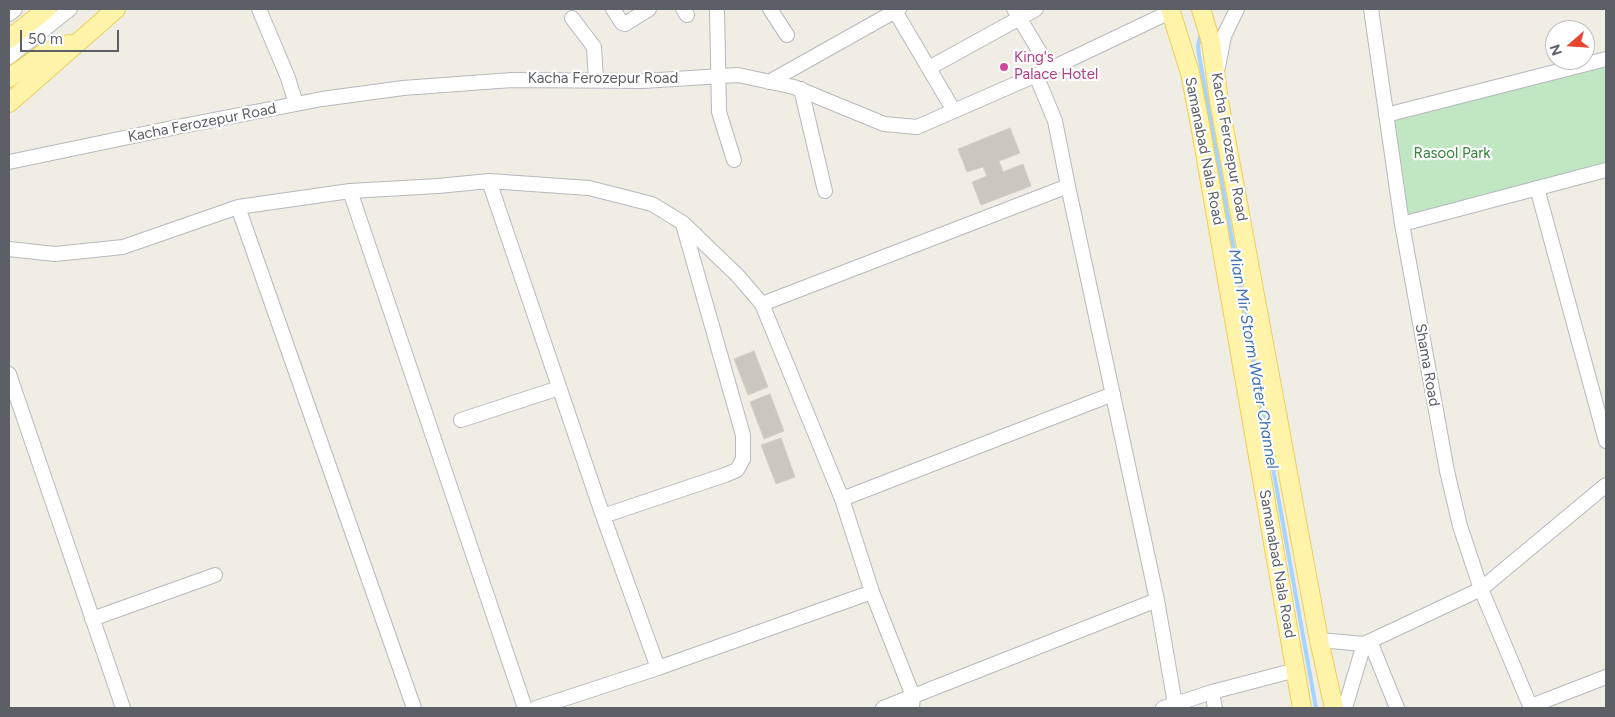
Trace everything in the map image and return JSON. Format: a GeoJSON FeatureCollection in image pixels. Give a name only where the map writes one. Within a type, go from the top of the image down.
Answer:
{"type":"FeatureCollection","features":[{"type":"Feature","properties":{"kind":"main road"},"geometry":{"type":"LineString","coordinates":[[9,39],[47,9]]}},
{"type":"Feature","properties":{"kind":"main road"},"geometry":{"type":"LineString","coordinates":[[9,103],[116,9]]}},
{"type":"Feature","properties":{"kind":"main road","name":"Kacha Ferozepur Road"},"geometry":{"type":"LineString","coordinates":[[1201,9],[1211,42],[1319,640],[1334,708]]}},
{"type":"Feature","properties":{"kind":"main road","name":"Samanabad Nala Road"},"geometry":{"type":"LineString","coordinates":[[1171,10],[1190,73],[1199,119],[1302,708]]}},
{"type":"Feature","properties":{"kind":"main road"},"geometry":{"type":"LineString","coordinates":[[9,78],[42,54],[82,39]]}},
{"type":"Feature","properties":{"kind":"street"},"geometry":{"type":"LineString","coordinates":[[9,14],[15,9]]}},
{"type":"Feature","properties":{"kind":"street"},"geometry":{"type":"LineString","coordinates":[[9,57],[70,9]]}},
{"type":"Feature","properties":{"kind":"street"},"geometry":{"type":"LineString","coordinates":[[259,9],[288,78],[296,104]]}},
{"type":"Feature","properties":{"kind":"street"},"geometry":{"type":"LineString","coordinates":[[613,9],[622,23],[626,24],[649,9]]}},
{"type":"Feature","properties":{"kind":"street"},"geometry":{"type":"LineString","coordinates":[[717,9],[719,112],[734,160]]}},
{"type":"Feature","properties":{"kind":"street"},"geometry":{"type":"LineString","coordinates":[[770,9],[786,35]]}},
{"type":"Feature","properties":{"kind":"street"},"geometry":{"type":"LineString","coordinates":[[929,68],[1017,13],[1036,9]]}},
{"type":"Feature","properties":{"kind":"street"},"geometry":{"type":"LineString","coordinates":[[1228,27],[1230,9]]}},
{"type":"Feature","properties":{"kind":"street"},"geometry":{"type":"LineString","coordinates":[[1216,78],[1224,36],[1237,9]]}},
{"type":"Feature","properties":{"kind":"street","name":"Shama Road"},"geometry":{"type":"LineString","coordinates":[[1371,9],[1402,224],[1446,471],[1460,526],[1481,588],[1531,707]]}},
{"type":"Feature","properties":{"kind":"street"},"geometry":{"type":"LineString","coordinates":[[769,82],[897,10],[954,111]]}},
{"type":"Feature","properties":{"kind":"street","name":"Kacha Ferozepur Road"},"geometry":{"type":"LineString","coordinates":[[9,162],[296,104],[403,88],[512,80],[643,81],[738,75],[802,90],[884,124],[917,127],[1050,69],[1171,10]]}},
{"type":"Feature","properties":{"kind":"street"},"geometry":{"type":"LineString","coordinates":[[1017,13],[1050,69]]}},
{"type":"Feature","properties":{"kind":"street"},"geometry":{"type":"LineString","coordinates":[[572,18],[594,47],[596,80]]}},
{"type":"Feature","properties":{"kind":"street"},"geometry":{"type":"LineString","coordinates":[[1386,115],[1606,59]]}},
{"type":"Feature","properties":{"kind":"street"},"geometry":{"type":"LineString","coordinates":[[1036,75],[1055,121],[1157,600],[1169,706],[1212,692],[1296,670]]}},
{"type":"Feature","properties":{"kind":"street"},"geometry":{"type":"LineString","coordinates":[[802,90],[825,191]]}},
{"type":"Feature","properties":{"kind":"street"},"geometry":{"type":"LineString","coordinates":[[1402,224],[1606,170]]}},
{"type":"Feature","properties":{"kind":"street"},"geometry":{"type":"LineString","coordinates":[[489,181],[603,516],[658,668]]}},
{"type":"Feature","properties":{"kind":"street"},"geometry":{"type":"LineString","coordinates":[[9,249],[55,254],[123,247],[238,207],[350,191],[489,181],[589,188],[652,204],[683,223],[738,276],[762,304],[842,499],[872,592],[912,702]]}},
{"type":"Feature","properties":{"kind":"street"},"geometry":{"type":"LineString","coordinates":[[762,304],[1068,186]]}},
{"type":"Feature","properties":{"kind":"street"},"geometry":{"type":"LineString","coordinates":[[1537,188],[1606,441]]}},
{"type":"Feature","properties":{"kind":"street"},"geometry":{"type":"LineString","coordinates":[[350,191],[524,708]]}},
{"type":"Feature","properties":{"kind":"street"},"geometry":{"type":"LineString","coordinates":[[238,207],[414,708]]}},
{"type":"Feature","properties":{"kind":"street"},"geometry":{"type":"LineString","coordinates":[[603,516],[725,475],[737,470],[743,459],[743,435],[683,223]]}},
{"type":"Feature","properties":{"kind":"street"},"geometry":{"type":"LineString","coordinates":[[9,374],[123,708]]}},
{"type":"Feature","properties":{"kind":"street"},"geometry":{"type":"LineString","coordinates":[[461,420],[560,388]]}},
{"type":"Feature","properties":{"kind":"street"},"geometry":{"type":"LineString","coordinates":[[842,499],[1113,394]]}},
{"type":"Feature","properties":{"kind":"street"},"geometry":{"type":"LineString","coordinates":[[1319,640],[1367,642],[1481,588],[1606,485]]}},
{"type":"Feature","properties":{"kind":"street"},"geometry":{"type":"LineString","coordinates":[[92,619],[215,575]]}},
{"type":"Feature","properties":{"kind":"street"},"geometry":{"type":"LineString","coordinates":[[536,708],[658,668],[872,592]]}},
{"type":"Feature","properties":{"kind":"street"},"geometry":{"type":"LineString","coordinates":[[883,708],[912,702],[1157,600]]}},
{"type":"Feature","properties":{"kind":"street"},"geometry":{"type":"LineString","coordinates":[[1345,708],[1367,642]]}},
{"type":"Feature","properties":{"kind":"street"},"geometry":{"type":"LineString","coordinates":[[1367,642],[1397,708]]}},
{"type":"Feature","properties":{"kind":"street"},"geometry":{"type":"LineString","coordinates":[[1531,707],[1606,677]]}},
{"type":"Feature","properties":{"kind":"street"},"geometry":{"type":"LineString","coordinates":[[1212,692],[1215,708]]}},
{"type":"Feature","properties":{"kind":"green space","name":"Rasool Park"},"geometry":{"type":"Polygon","coordinates":[[[1606,59],[1606,170],[1402,224],[1386,115],[1563,70],[1595,70],[1595,62],[1606,59]]]}},
{"type":"Feature","properties":{"kind":"building"},"geometry":{"type":"Polygon","coordinates":[[[1010,128],[1020,153],[999,161],[1003,172],[1023,164],[1031,186],[981,205],[972,182],[987,176],[983,167],[967,172],[958,149],[1010,128]]]}},
{"type":"Feature","properties":{"kind":"building"},"geometry":{"type":"Polygon","coordinates":[[[754,351],[768,387],[748,395],[734,359],[754,351]]]}},
{"type":"Feature","properties":{"kind":"building"},"geometry":{"type":"Polygon","coordinates":[[[770,394],[784,431],[764,439],[750,402],[770,394]]]}},
{"type":"Feature","properties":{"kind":"building"},"geometry":{"type":"Polygon","coordinates":[[[781,438],[795,477],[776,484],[761,445],[781,438]]]}},
{"type":"Feature","properties":{"kind":"waterway","name":"Mian Mir Storm Water Channel"},"geometry":{"type":"LineString","coordinates":[[1201,33],[1198,46],[1199,55],[1316,708]]}},
{"type":"Feature","properties":{"kind":"place","name":"King's Palace Hotel"},"geometry":{"type":"Point","coordinates":[1004,67]}}]}
